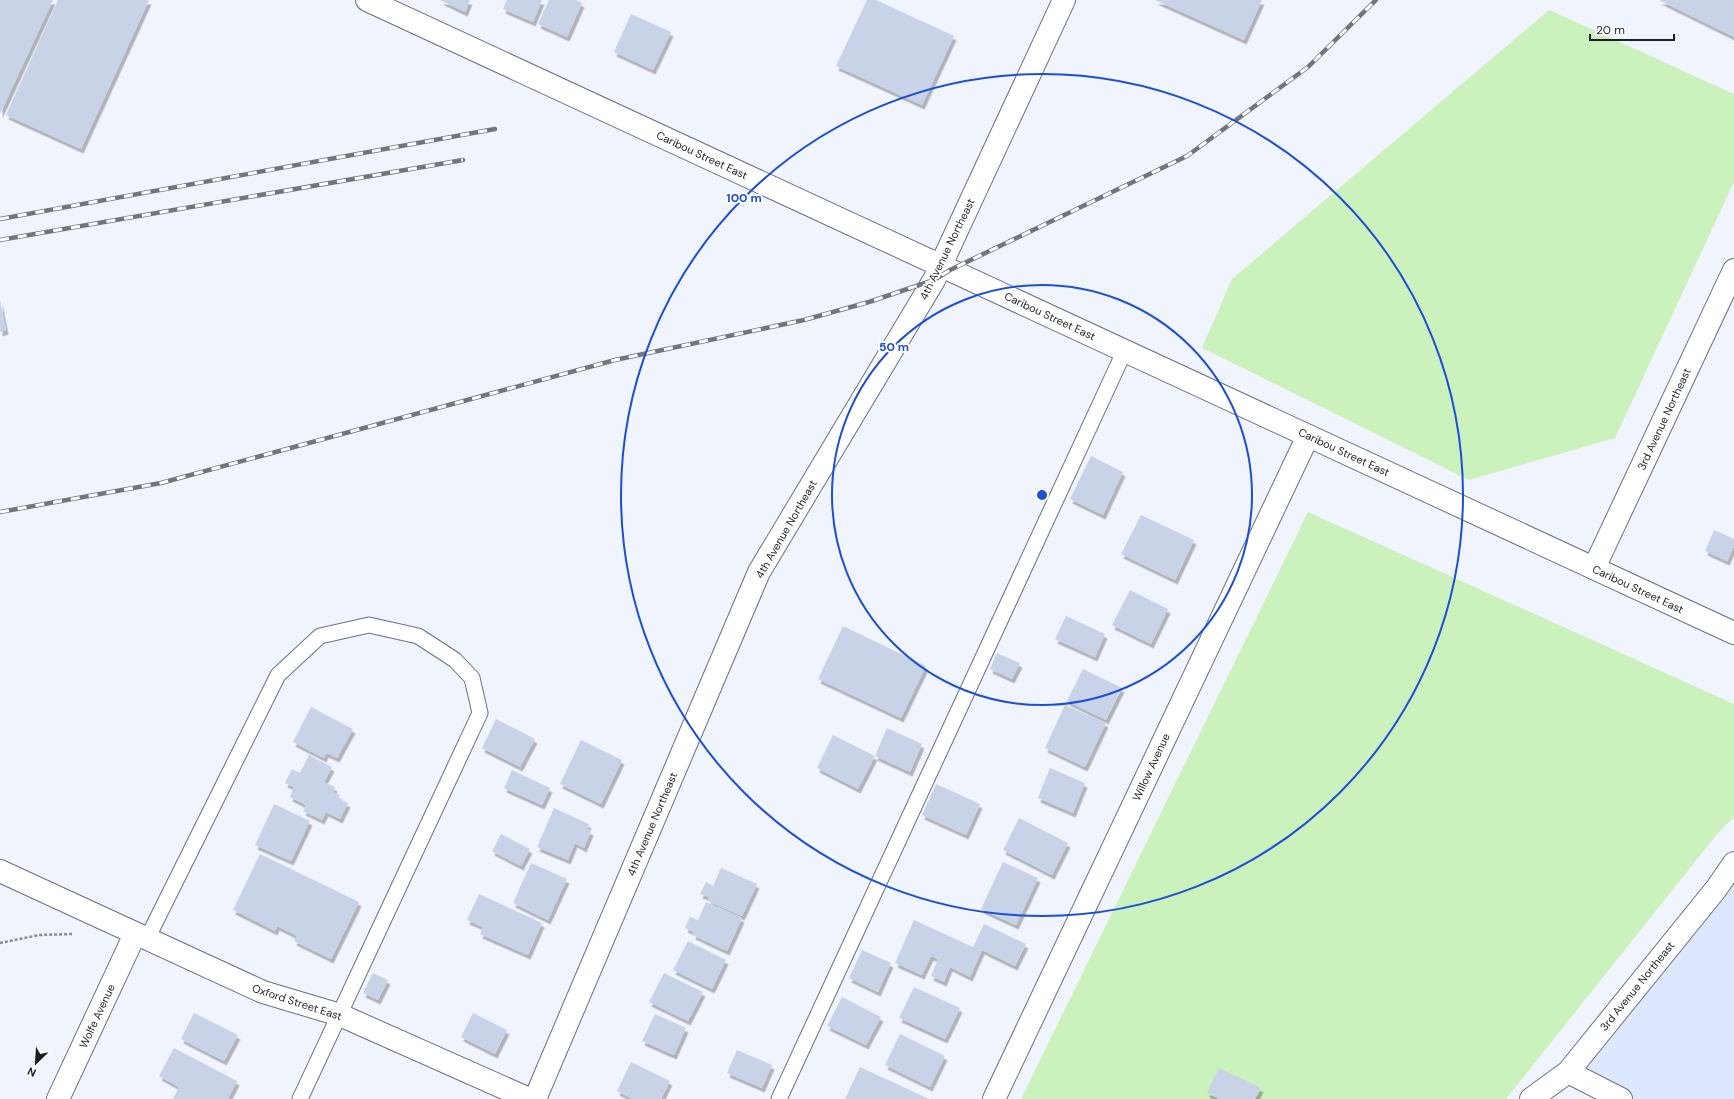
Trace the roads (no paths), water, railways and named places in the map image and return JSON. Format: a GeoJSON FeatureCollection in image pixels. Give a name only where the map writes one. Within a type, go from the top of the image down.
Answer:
{"type":"FeatureCollection","features":[{"type":"Feature","properties":{"kind":"street","name":"Caribou Street East"},"geometry":{"type":"LineString","coordinates":[[367,0],[1734,633]]}},
{"type":"Feature","properties":{"kind":"street","name":"4th Avenue Northeast"},"geometry":{"type":"LineString","coordinates":[[535,1099],[759,572],[934,280],[1061,1]]}},
{"type":"Feature","properties":{"kind":"street","name":"3rd Avenue Northeast"},"geometry":{"type":"LineString","coordinates":[[1594,568],[1727,302],[1734,270]]}},
{"type":"Feature","properties":{"kind":"street","name":"Willow Avenue"},"geometry":{"type":"LineString","coordinates":[[994,1099],[1308,436]]}},
{"type":"Feature","properties":{"kind":"street","name":"3rd Avenue Northeast"},"geometry":{"type":"LineString","coordinates":[[1531,1099],[1568,1072],[1716,889],[1734,864]]}},
{"type":"Feature","properties":{"kind":"street","name":"Oxford Street East"},"geometry":{"type":"LineString","coordinates":[[0,871],[262,992],[340,1015],[529,1099]]}},
{"type":"Feature","properties":{"kind":"street","name":"Wolfe Avenue"},"geometry":{"type":"LineString","coordinates":[[58,1099],[141,937]]}},
{"type":"Feature","properties":{"kind":"street"},"geometry":{"type":"LineString","coordinates":[[1568,1072],[1621,1099]]}},
{"type":"Feature","properties":{"kind":"lane"},"geometry":{"type":"LineString","coordinates":[[779,1099],[1125,350]]}},
{"type":"Feature","properties":{"kind":"lane"},"geometry":{"type":"LineString","coordinates":[[141,937],[278,675],[320,636],[369,625],[418,636],[455,660],[472,678],[480,712],[300,1099]]}},
{"type":"Feature","properties":{"kind":"railway"},"geometry":{"type":"LineString","coordinates":[[0,512],[161,483],[615,360],[804,320],[869,302],[934,280],[950,270],[1187,156],[1308,67],[1376,0]]}},
{"type":"Feature","properties":{"kind":"railway"},"geometry":{"type":"LineString","coordinates":[[0,219],[495,129]]}},
{"type":"Feature","properties":{"kind":"railway"},"geometry":{"type":"LineString","coordinates":[[0,240],[463,160]]}}]}
